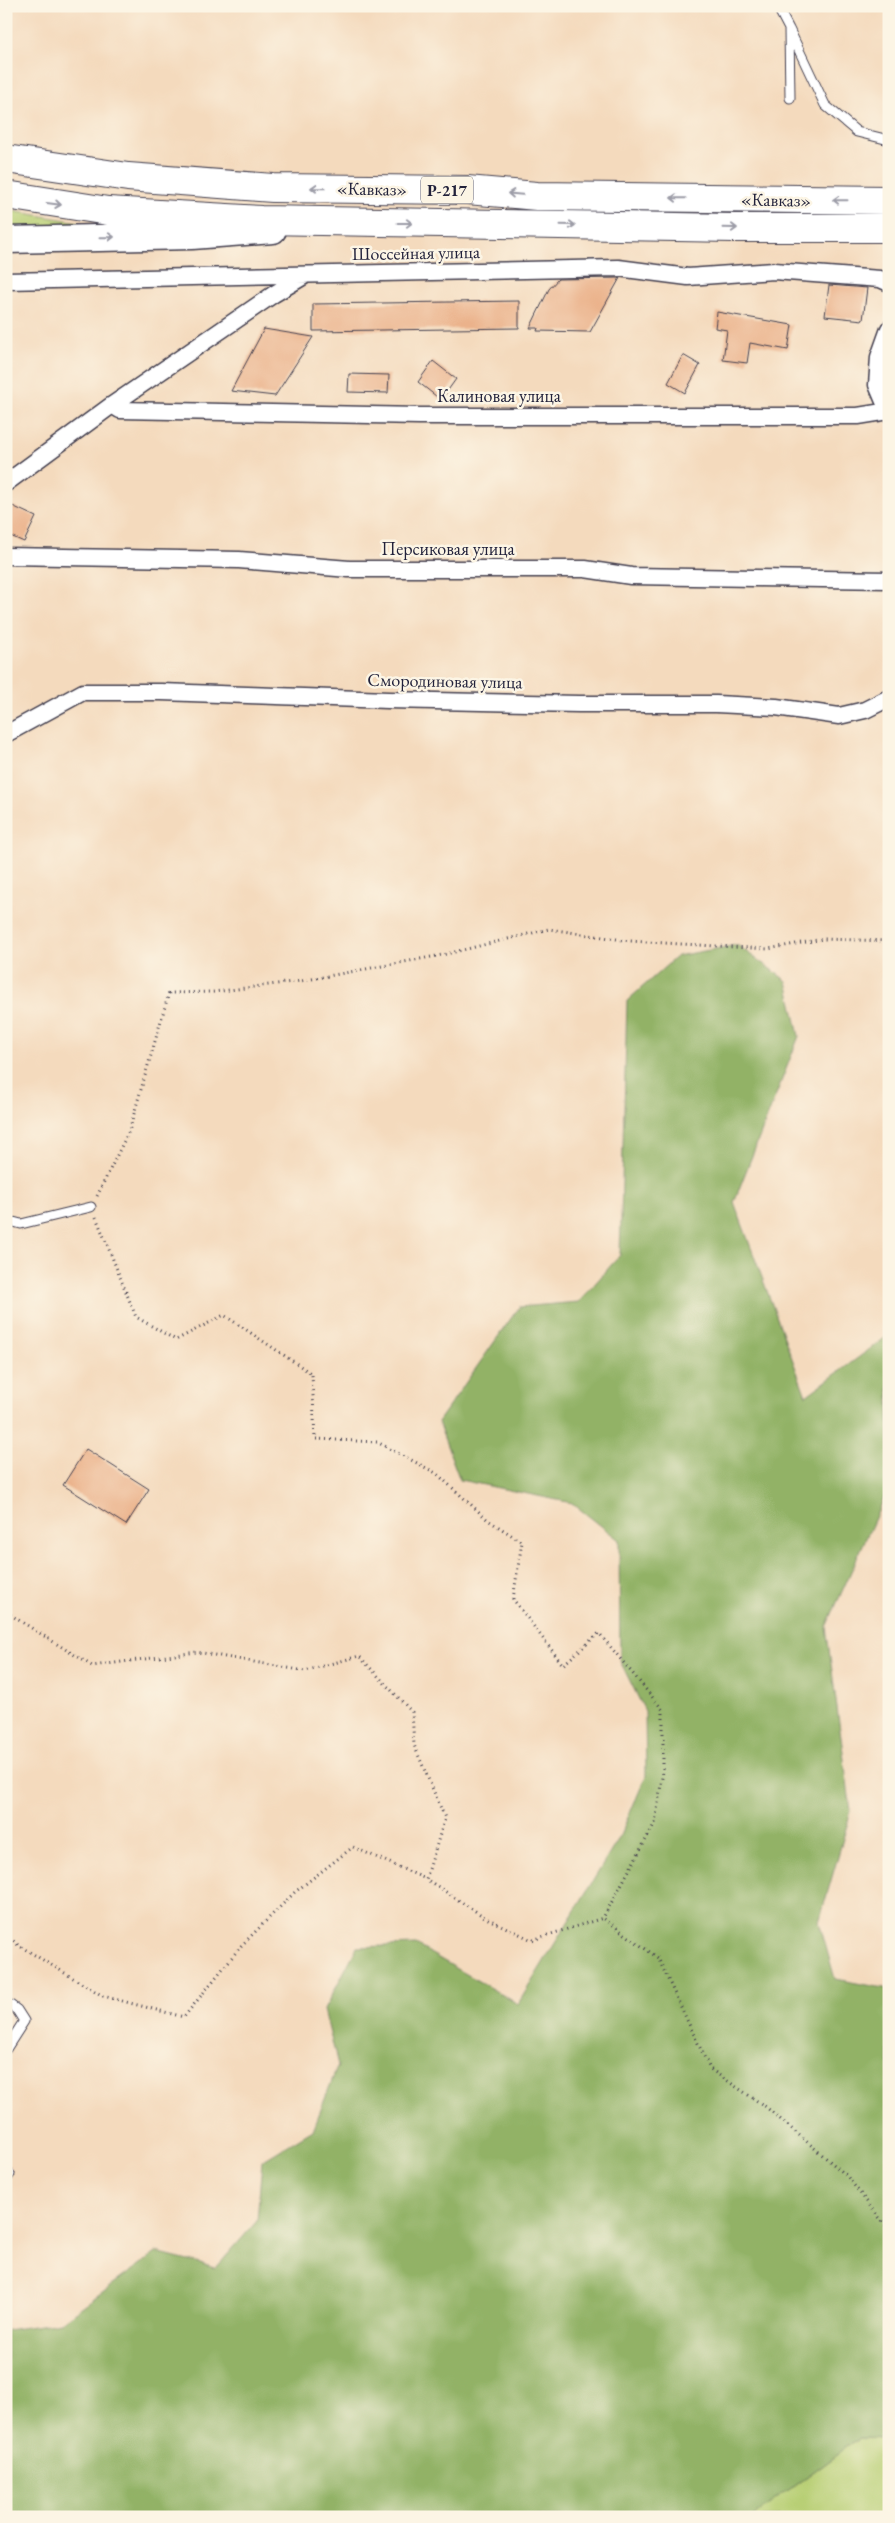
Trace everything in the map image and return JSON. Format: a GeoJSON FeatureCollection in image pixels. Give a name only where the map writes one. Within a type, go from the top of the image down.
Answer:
{"type":"FeatureCollection","features":[{"type":"Feature","properties":{"kind":"highway","name":"«Кавказ»"},"geometry":{"type":"LineString","coordinates":[[6,159],[128,178],[273,188],[467,190],[537,196],[889,200]]}},
{"type":"Feature","properties":{"kind":"highway","name":"«Кавказ»"},"geometry":{"type":"LineString","coordinates":[[6,195],[38,202],[108,211],[261,220],[356,223],[889,228]]}},
{"type":"Feature","properties":{"kind":"main road","name":"Р-217"},"geometry":{"type":"LineString","coordinates":[[6,240],[192,236],[356,223]]}},
{"type":"Feature","properties":{"kind":"street","name":"Шоссейная улица"},"geometry":{"type":"LineString","coordinates":[[6,483],[112,405],[274,294],[306,276],[618,268],[688,277],[774,271],[880,279],[889,283]]}},
{"type":"Feature","properties":{"kind":"street"},"geometry":{"type":"LineString","coordinates":[[6,281],[306,276]]}},
{"type":"Feature","properties":{"kind":"street"},"geometry":{"type":"LineString","coordinates":[[888,411],[877,386],[879,357],[889,329]]}},
{"type":"Feature","properties":{"kind":"street","name":"Калиновая улица"},"geometry":{"type":"LineString","coordinates":[[112,405],[120,410],[419,416],[858,416],[888,411]]}},
{"type":"Feature","properties":{"kind":"street","name":"Персиковая улица"},"geometry":{"type":"LineString","coordinates":[[6,556],[239,560],[349,569],[586,569],[631,576],[889,580]]}},
{"type":"Feature","properties":{"kind":"street","name":"Смородиновая улица"},"geometry":{"type":"LineString","coordinates":[[6,734],[83,692],[161,692],[569,704],[716,704],[776,708],[839,716],[865,710],[889,698]]}},
{"type":"Feature","properties":{"kind":"lane"},"geometry":{"type":"LineString","coordinates":[[777,6],[825,104],[856,132],[889,140]]}},
{"type":"Feature","properties":{"kind":"lane"},"geometry":{"type":"LineString","coordinates":[[789,29],[790,98]]}},
{"type":"Feature","properties":{"kind":"lane"},"geometry":{"type":"LineString","coordinates":[[6,1220],[21,1224],[91,1207]]}},
{"type":"Feature","properties":{"kind":"lane"},"geometry":{"type":"LineString","coordinates":[[6,2002],[17,2010],[24,2021],[6,2049]]}},
{"type":"Feature","properties":{"kind":"path"},"geometry":{"type":"LineString","coordinates":[[6,1934],[18,1945],[103,1996],[184,2016],[241,1946],[281,1905],[352,1847],[426,1879],[486,1918],[532,1940],[603,1918],[655,1823],[664,1771],[663,1710],[599,1633],[563,1665],[513,1599],[522,1542],[488,1520],[436,1473],[377,1442],[315,1438],[312,1374],[224,1315],[176,1340],[136,1317],[91,1207],[129,1131],[169,993],[213,992],[300,981],[442,955],[549,929],[630,941],[768,949],[823,939],[889,940]]}},
{"type":"Feature","properties":{"kind":"path"},"geometry":{"type":"LineString","coordinates":[[6,1612],[92,1666],[197,1652],[305,1671],[359,1656],[412,1712],[414,1745],[445,1818],[426,1879]]}},
{"type":"Feature","properties":{"kind":"path"},"geometry":{"type":"LineString","coordinates":[[603,1918],[658,1958],[710,2069],[766,2107],[846,2175],[889,2230]]}},
{"type":"Feature","properties":{"kind":"green space"},"geometry":{"type":"Polygon","coordinates":[[[6,210],[78,222],[77,230],[6,233],[6,210]]]}},
{"type":"Feature","properties":{"kind":"green space"},"geometry":{"type":"Polygon","coordinates":[[[737,945],[787,981],[799,1036],[734,1202],[806,1396],[889,1335],[889,1487],[826,1627],[851,1811],[819,1922],[835,1979],[889,1989],[889,2439],[859,2438],[752,2517],[6,2517],[6,2330],[61,2322],[156,2253],[216,2268],[257,2221],[262,2161],[313,2130],[338,2065],[324,2010],[357,1947],[416,1945],[518,2004],[619,1838],[646,1776],[645,1711],[620,1661],[619,1540],[572,1503],[460,1480],[438,1422],[519,1307],[579,1302],[620,1255],[627,1001],[677,956],[737,945]]]}},
{"type":"Feature","properties":{"kind":"green space"},"geometry":{"type":"Polygon","coordinates":[[[859,2438],[889,2439],[889,2517],[752,2517],[859,2438]]]}},
{"type":"Feature","properties":{"kind":"building"},"geometry":{"type":"Polygon","coordinates":[[[620,278],[590,332],[537,331],[538,328],[530,328],[549,289],[558,279],[620,278]]]}},
{"type":"Feature","properties":{"kind":"building"},"geometry":{"type":"Polygon","coordinates":[[[829,285],[867,288],[863,320],[825,316],[829,285]]]}},
{"type":"Feature","properties":{"kind":"building"},"geometry":{"type":"Polygon","coordinates":[[[519,301],[519,328],[313,331],[313,304],[519,301]]]}},
{"type":"Feature","properties":{"kind":"building"},"geometry":{"type":"Polygon","coordinates":[[[717,312],[792,325],[788,350],[750,343],[747,363],[723,360],[727,330],[715,328],[717,312]]]}},
{"type":"Feature","properties":{"kind":"building"},"geometry":{"type":"Polygon","coordinates":[[[264,329],[313,337],[275,396],[231,391],[264,329]]]}},
{"type":"Feature","properties":{"kind":"building"},"geometry":{"type":"Polygon","coordinates":[[[683,355],[700,365],[685,393],[668,383],[683,355]]]}},
{"type":"Feature","properties":{"kind":"building"},"geometry":{"type":"Polygon","coordinates":[[[433,361],[456,379],[441,400],[418,382],[433,361]]]}},
{"type":"Feature","properties":{"kind":"building"},"geometry":{"type":"Polygon","coordinates":[[[349,374],[389,375],[388,393],[348,392],[349,374]]]}},
{"type":"Feature","properties":{"kind":"building"},"geometry":{"type":"Polygon","coordinates":[[[6,503],[36,517],[24,542],[6,534],[6,503]]]}},
{"type":"Feature","properties":{"kind":"building"},"geometry":{"type":"Polygon","coordinates":[[[86,1449],[149,1489],[126,1525],[63,1485],[86,1449]]]}}]}
